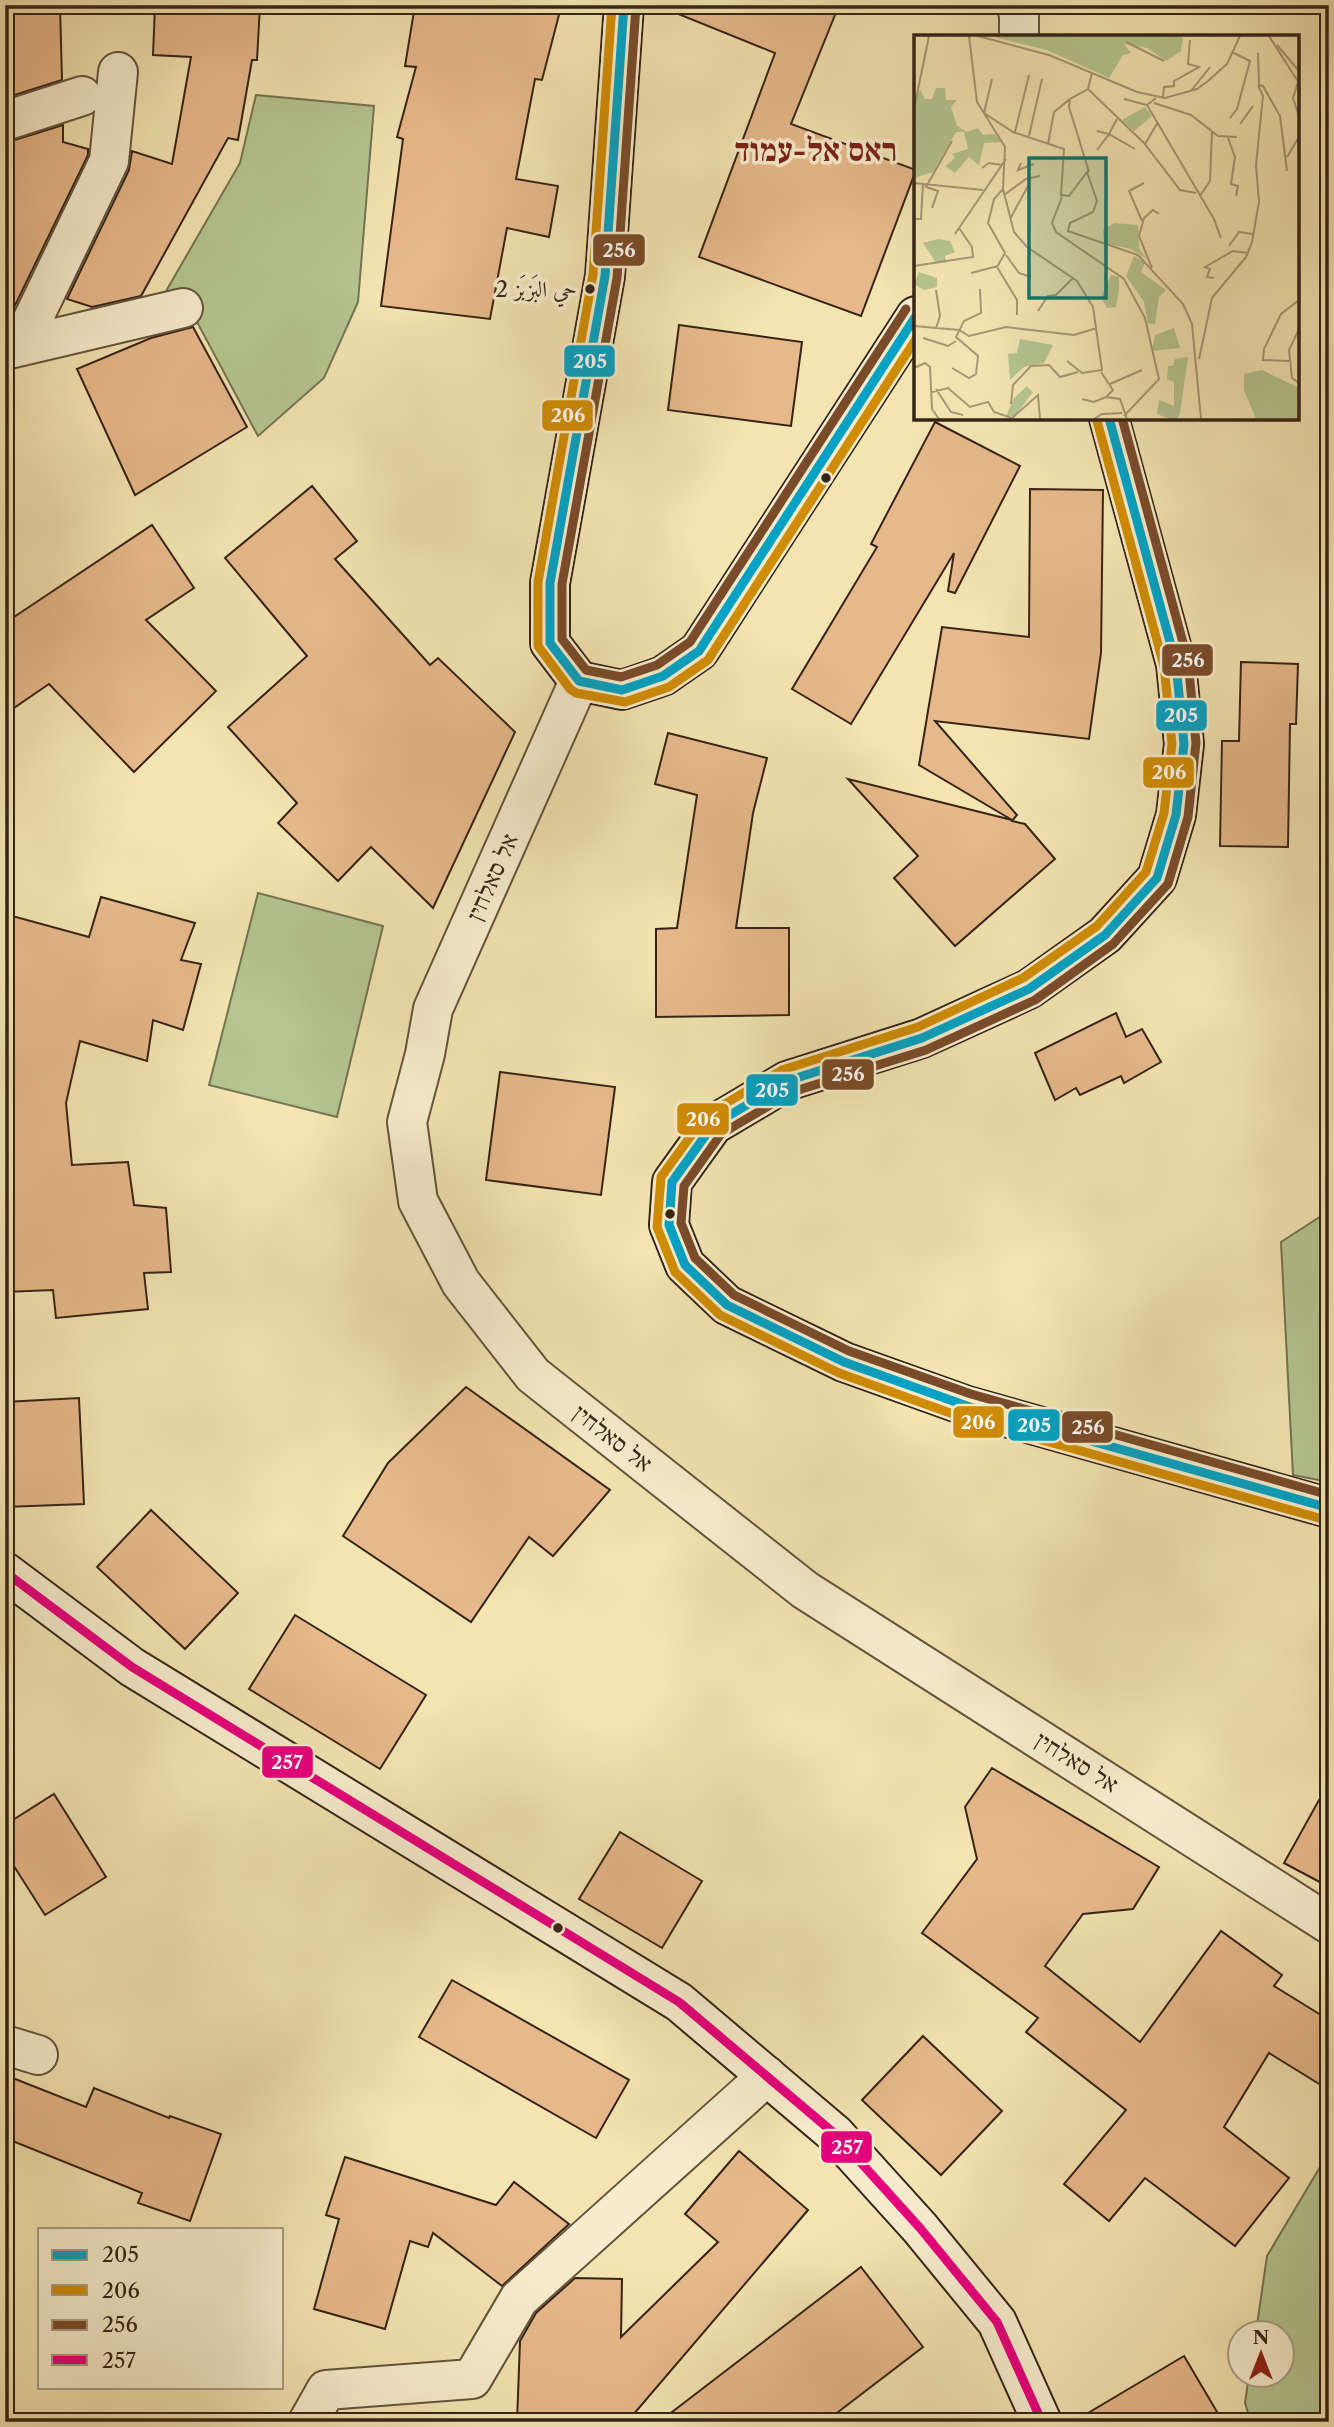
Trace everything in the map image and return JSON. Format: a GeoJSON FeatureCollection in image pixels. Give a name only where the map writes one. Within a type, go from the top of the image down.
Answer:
{"type":"FeatureCollection","features":[{"type":"Feature","properties":{"kind":"street"},"geometry":{"type":"LineString","coordinates":[[624,5],[605,276],[550,583],[550,643],[579,681],[622,690],[663,676],[699,651],[914,319]]}},
{"type":"Feature","properties":{"kind":"street"},"geometry":{"type":"LineString","coordinates":[[1016,5],[1019,35]]}},
{"type":"Feature","properties":{"kind":"street"},"geometry":{"type":"LineString","coordinates":[[13,348],[109,161],[118,72]]}},
{"type":"Feature","properties":{"kind":"street"},"geometry":{"type":"LineString","coordinates":[[5,121],[82,96]]}},
{"type":"Feature","properties":{"kind":"street"},"geometry":{"type":"LineString","coordinates":[[13,348],[183,308]]}},
{"type":"Feature","properties":{"kind":"street"},"geometry":{"type":"LineString","coordinates":[[1110,420],[1176,664],[1184,744],[1176,815],[1157,878],[1105,935],[1029,989],[922,1038],[787,1081],[713,1125],[672,1182],[669,1225],[685,1265],[727,1305],[844,1362],[967,1406],[1329,1508]]}},
{"type":"Feature","properties":{"kind":"street","name":"אל סאלחין"},"geometry":{"type":"LineString","coordinates":[[579,681],[433,1009],[425,1054],[407,1122],[418,1201],[461,1283],[533,1375],[805,1590],[1329,1924]]}},
{"type":"Feature","properties":{"kind":"street"},"geometry":{"type":"LineString","coordinates":[[5,1572],[132,1667],[679,2002],[835,2134],[919,2228],[997,2322],[1042,2422]]}},
{"type":"Feature","properties":{"kind":"street"},"geometry":{"type":"LineString","coordinates":[[308,2422],[326,2390],[472,2379],[519,2299],[766,2076]]}},
{"type":"Feature","properties":{"kind":"green space"},"geometry":{"type":"Polygon","coordinates":[[[256,95],[374,106],[358,302],[324,378],[258,436],[196,320],[158,305],[240,163],[256,95]]]}},
{"type":"Feature","properties":{"kind":"green space"},"geometry":{"type":"Polygon","coordinates":[[[258,893],[383,926],[337,1117],[209,1085],[258,893]]]}},
{"type":"Feature","properties":{"kind":"green space"},"geometry":{"type":"Polygon","coordinates":[[[1329,1211],[1329,1482],[1293,1475],[1281,1242],[1329,1211]]]}},
{"type":"Feature","properties":{"kind":"green space"},"geometry":{"type":"Polygon","coordinates":[[[1329,2152],[1329,2422],[1251,2422],[1245,2403],[1247,2388],[1296,2388],[1296,2318],[1258,2318],[1267,2256],[1329,2152]]]}},
{"type":"Feature","properties":{"kind":"building"},"geometry":{"type":"Polygon","coordinates":[[[5,5],[60,5],[62,80],[5,98],[5,5]]]}},
{"type":"Feature","properties":{"kind":"building"},"geometry":{"type":"Polygon","coordinates":[[[155,5],[260,5],[257,60],[252,60],[238,140],[228,138],[141,296],[92,307],[67,299],[129,170],[132,151],[172,164],[191,57],[153,55],[155,5]]]}},
{"type":"Feature","properties":{"kind":"building"},"geometry":{"type":"Polygon","coordinates":[[[415,5],[464,5],[501,11],[503,5],[538,5],[560,11],[542,80],[535,79],[516,179],[558,186],[549,237],[507,228],[490,319],[381,306],[403,139],[397,137],[416,67],[405,66],[415,5]]]}},
{"type":"Feature","properties":{"kind":"building"},"geometry":{"type":"Polygon","coordinates":[[[839,5],[791,124],[914,169],[861,316],[699,257],[775,53],[661,7],[839,5]]]}},
{"type":"Feature","properties":{"kind":"building"},"geometry":{"type":"Polygon","coordinates":[[[63,125],[63,142],[88,149],[88,155],[5,326],[5,143],[63,125]]]}},
{"type":"Feature","properties":{"kind":"building"},"geometry":{"type":"Polygon","coordinates":[[[679,325],[802,342],[791,426],[668,410],[679,325]]]}},
{"type":"Feature","properties":{"kind":"building"},"geometry":{"type":"Polygon","coordinates":[[[193,327],[247,427],[135,495],[77,369],[151,338],[193,327]]]}},
{"type":"Feature","properties":{"kind":"building"},"geometry":{"type":"Polygon","coordinates":[[[935,422],[1020,466],[955,593],[948,591],[954,553],[851,724],[792,689],[877,547],[871,544],[935,422]]]}},
{"type":"Feature","properties":{"kind":"building"},"geometry":{"type":"Polygon","coordinates":[[[312,486],[357,541],[335,559],[430,665],[438,658],[515,732],[433,908],[371,847],[338,881],[278,823],[297,803],[228,727],[307,656],[225,558],[312,486]]]}},
{"type":"Feature","properties":{"kind":"building"},"geometry":{"type":"Polygon","coordinates":[[[1030,489],[1103,490],[1101,653],[1089,739],[935,721],[1017,815],[1012,821],[1025,824],[1055,859],[955,946],[894,878],[918,856],[848,779],[1012,820],[919,765],[942,627],[1029,637],[1030,489]]]}},
{"type":"Feature","properties":{"kind":"building"},"geometry":{"type":"Polygon","coordinates":[[[152,525],[194,588],[146,620],[216,691],[134,772],[49,684],[5,714],[5,623],[152,525]]]}},
{"type":"Feature","properties":{"kind":"building"},"geometry":{"type":"Polygon","coordinates":[[[1241,662],[1298,664],[1296,724],[1290,724],[1288,847],[1220,846],[1222,741],[1239,741],[1241,662]]]}},
{"type":"Feature","properties":{"kind":"building"},"geometry":{"type":"Polygon","coordinates":[[[668,733],[767,758],[753,813],[736,928],[789,928],[789,1015],[656,1017],[656,929],[677,928],[697,795],[655,784],[668,733]]]}},
{"type":"Feature","properties":{"kind":"building"},"geometry":{"type":"Polygon","coordinates":[[[101,897],[195,923],[181,960],[201,964],[183,1030],[153,1020],[147,1061],[80,1041],[66,1103],[72,1165],[128,1162],[134,1205],[166,1208],[171,1272],[144,1273],[148,1309],[56,1318],[53,1290],[5,1292],[5,914],[89,937],[101,897]]]}},
{"type":"Feature","properties":{"kind":"building"},"geometry":{"type":"Polygon","coordinates":[[[1116,1013],[1126,1037],[1142,1029],[1161,1062],[1124,1083],[1121,1076],[1080,1095],[1076,1088],[1055,1100],[1035,1053],[1116,1013]]]}},
{"type":"Feature","properties":{"kind":"building"},"geometry":{"type":"Polygon","coordinates":[[[500,1072],[615,1087],[601,1195],[486,1180],[500,1072]]]}},
{"type":"Feature","properties":{"kind":"building"},"geometry":{"type":"Polygon","coordinates":[[[466,1387],[610,1490],[553,1556],[529,1537],[471,1622],[343,1536],[388,1463],[466,1387]]]}},
{"type":"Feature","properties":{"kind":"building"},"geometry":{"type":"Polygon","coordinates":[[[79,1398],[84,1504],[5,1507],[5,1402],[79,1398]]]}},
{"type":"Feature","properties":{"kind":"building"},"geometry":{"type":"Polygon","coordinates":[[[151,1510],[238,1593],[185,1649],[97,1567],[151,1510]]]}},
{"type":"Feature","properties":{"kind":"building"},"geometry":{"type":"Polygon","coordinates":[[[295,1615],[426,1695],[380,1769],[249,1689],[295,1615]]]}},
{"type":"Feature","properties":{"kind":"building"},"geometry":{"type":"Polygon","coordinates":[[[992,1768],[1159,1867],[1133,1909],[1083,1914],[1045,1966],[1140,2042],[1221,1931],[1282,1975],[1274,1986],[1329,2020],[1329,2090],[1269,2053],[1224,2127],[1289,2178],[1235,2246],[1145,2178],[1109,2221],[1064,2184],[1126,2110],[1026,2032],[1038,2018],[922,1933],[977,1859],[965,1807],[992,1768]]]}},
{"type":"Feature","properties":{"kind":"building"},"geometry":{"type":"Polygon","coordinates":[[[1329,1782],[1329,1887],[1284,1863],[1329,1782]]]}},
{"type":"Feature","properties":{"kind":"building"},"geometry":{"type":"Polygon","coordinates":[[[54,1794],[106,1877],[45,1915],[5,1852],[5,1825],[54,1794]]]}},
{"type":"Feature","properties":{"kind":"building"},"geometry":{"type":"Polygon","coordinates":[[[620,1832],[702,1881],[662,1948],[579,1899],[620,1832]]]}},
{"type":"Feature","properties":{"kind":"building"},"geometry":{"type":"Polygon","coordinates":[[[452,1980],[629,2080],[596,2138],[419,2037],[452,1980]]]}},
{"type":"Feature","properties":{"kind":"building"},"geometry":{"type":"Polygon","coordinates":[[[923,2036],[1002,2111],[941,2175],[862,2100],[923,2036]]]}},
{"type":"Feature","properties":{"kind":"building"},"geometry":{"type":"Polygon","coordinates":[[[5,2075],[86,2107],[94,2088],[169,2118],[170,2116],[221,2134],[190,2221],[138,2203],[142,2193],[5,2138],[5,2075]]]}},
{"type":"Feature","properties":{"kind":"building"},"geometry":{"type":"Polygon","coordinates":[[[739,2151],[808,2210],[627,2422],[517,2422],[520,2341],[536,2313],[575,2278],[622,2279],[621,2337],[718,2242],[685,2214],[739,2151]]]}},
{"type":"Feature","properties":{"kind":"building"},"geometry":{"type":"Polygon","coordinates":[[[345,2157],[496,2205],[514,2182],[569,2224],[502,2286],[433,2233],[428,2247],[410,2241],[385,2329],[314,2309],[339,2219],[326,2215],[345,2157]]]}},
{"type":"Feature","properties":{"kind":"building"},"geometry":{"type":"Polygon","coordinates":[[[861,2267],[923,2347],[825,2422],[659,2422],[861,2267]]]}},
{"type":"Feature","properties":{"kind":"building"},"geometry":{"type":"Polygon","coordinates":[[[1184,2356],[1223,2422],[1073,2422],[1184,2356]]]}},
{"type":"Feature","properties":{"kind":"transit line","name":"206"},"geometry":{"type":"LineString","coordinates":[[612,5],[593,274],[538,582],[538,646],[570,689],[576,693],[625,702],[669,687],[708,660],[914,342]]}},
{"type":"Feature","properties":{"kind":"transit line","name":"205"},"geometry":{"type":"LineString","coordinates":[[624,5],[605,276],[550,583],[550,643],[579,681],[622,690],[663,676],[699,651],[914,319]]}},
{"type":"Feature","properties":{"kind":"transit line","name":"256"},"geometry":{"type":"LineString","coordinates":[[636,6],[617,278],[562,584],[562,639],[586,670],[621,677],[657,665],[690,642],[906,309]]}},
{"type":"Feature","properties":{"kind":"transit line","name":"205"},"geometry":{"type":"LineString","coordinates":[[1110,420],[1176,664],[1184,744],[1176,815],[1157,878],[1105,935],[1029,989],[922,1038],[787,1081],[713,1125],[672,1182],[669,1225],[685,1265],[727,1305],[844,1362],[967,1406],[1329,1508]]}},
{"type":"Feature","properties":{"kind":"transit line","name":"256"},"geometry":{"type":"LineString","coordinates":[[1123,420],[1188,661],[1196,743],[1188,817],[1168,884],[1113,944],[1035,1000],[926,1050],[792,1092],[721,1134],[684,1186],[681,1223],[695,1258],[734,1295],[849,1351],[971,1394],[1329,1495]]}},
{"type":"Feature","properties":{"kind":"transit line","name":"206"},"geometry":{"type":"LineString","coordinates":[[1097,421],[1164,666],[1172,744],[1164,813],[1146,872],[1097,926],[1023,978],[918,1027],[782,1070],[706,1115],[661,1177],[657,1227],[675,1272],[720,1315],[839,1373],[964,1418],[1326,1520]]}},
{"type":"Feature","properties":{"kind":"transit line","name":"257"},"geometry":{"type":"LineString","coordinates":[[5,1572],[132,1667],[679,2002],[835,2134],[920,2228],[997,2322],[1042,2422]]}},
{"type":"Feature","properties":{"kind":"place","name":"حي البَزبَز 2"},"geometry":{"type":"Point","coordinates":[590,289]}},
{"type":"Feature","properties":{"kind":"district","name":"ראס אל-עמוד"},"geometry":{"type":"Point","coordinates":[816,149]}}]}
